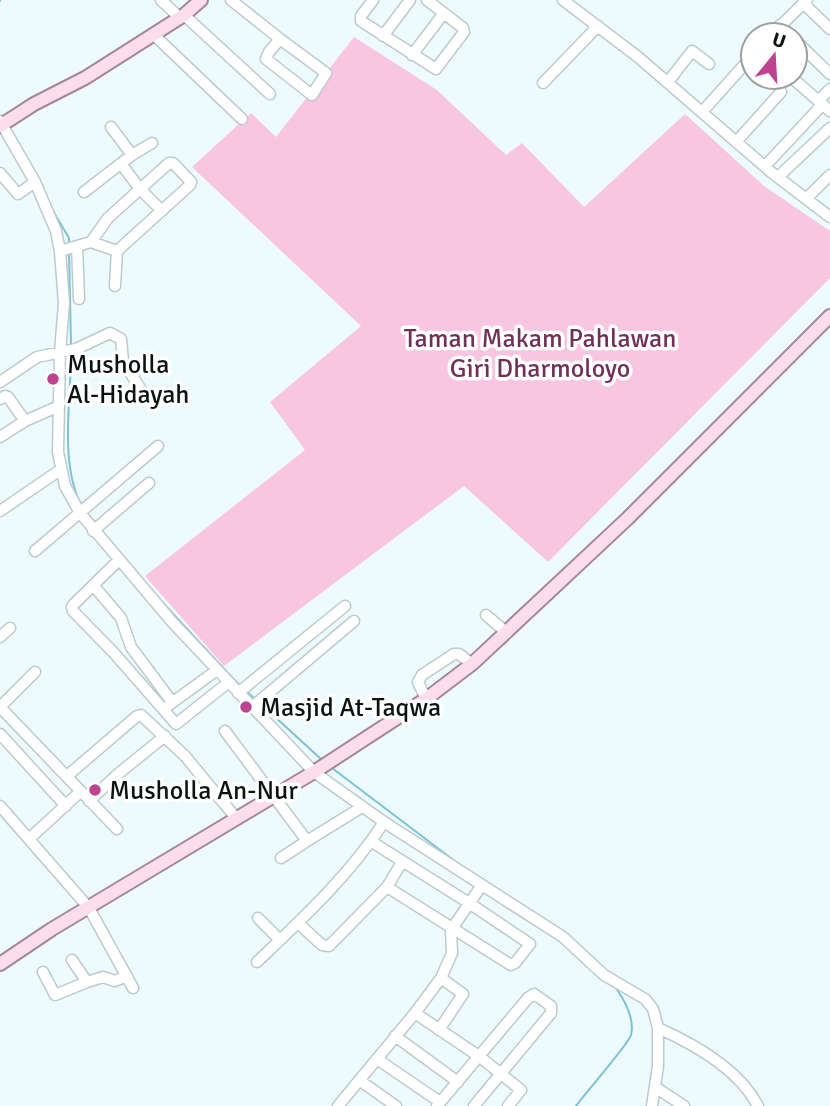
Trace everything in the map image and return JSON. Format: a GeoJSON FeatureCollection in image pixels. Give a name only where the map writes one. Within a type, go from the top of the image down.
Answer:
{"type":"FeatureCollection","features":[{"type":"Feature","properties":{"kind":"main road"},"geometry":{"type":"LineString","coordinates":[[5,122],[85,78],[182,16],[201,0]]}},
{"type":"Feature","properties":{"kind":"main road"},"geometry":{"type":"LineString","coordinates":[[0,964],[319,768],[426,699],[472,664],[641,505],[830,316]]}},
{"type":"Feature","properties":{"kind":"street"},"geometry":{"type":"LineString","coordinates":[[161,0],[270,94]]}},
{"type":"Feature","properties":{"kind":"street"},"geometry":{"type":"LineString","coordinates":[[231,0],[326,73],[312,95],[266,59],[280,39]]}},
{"type":"Feature","properties":{"kind":"street"},"geometry":{"type":"LineString","coordinates":[[373,0],[360,19],[436,69],[463,36],[463,28],[427,0]]}},
{"type":"Feature","properties":{"kind":"street"},"geometry":{"type":"LineString","coordinates":[[383,36],[410,0]]}},
{"type":"Feature","properties":{"kind":"street"},"geometry":{"type":"LineString","coordinates":[[563,0],[668,82],[736,142],[830,217]]}},
{"type":"Feature","properties":{"kind":"street"},"geometry":{"type":"LineString","coordinates":[[784,21],[805,2],[830,29]]}},
{"type":"Feature","properties":{"kind":"street"},"geometry":{"type":"LineString","coordinates":[[412,55],[444,13]]}},
{"type":"Feature","properties":{"kind":"street"},"geometry":{"type":"LineString","coordinates":[[543,83],[598,26]]}},
{"type":"Feature","properties":{"kind":"street"},"geometry":{"type":"LineString","coordinates":[[153,34],[242,119]]}},
{"type":"Feature","properties":{"kind":"street"},"geometry":{"type":"LineString","coordinates":[[668,82],[692,51],[709,64]]}},
{"type":"Feature","properties":{"kind":"street"},"geometry":{"type":"LineString","coordinates":[[809,54],[830,74]]}},
{"type":"Feature","properties":{"kind":"street"},"geometry":{"type":"LineString","coordinates":[[702,112],[739,71]]}},
{"type":"Feature","properties":{"kind":"street"},"geometry":{"type":"LineString","coordinates":[[765,166],[823,106],[830,89]]}},
{"type":"Feature","properties":{"kind":"street"},"geometry":{"type":"LineString","coordinates":[[806,91],[823,106]]}},
{"type":"Feature","properties":{"kind":"street"},"geometry":{"type":"LineString","coordinates":[[736,142],[781,92]]}},
{"type":"Feature","properties":{"kind":"street"},"geometry":{"type":"LineString","coordinates":[[5,122],[56,231],[68,249],[79,299]]}},
{"type":"Feature","properties":{"kind":"street"},"geometry":{"type":"LineString","coordinates":[[111,127],[132,155]]}},
{"type":"Feature","properties":{"kind":"street"},"geometry":{"type":"LineString","coordinates":[[778,177],[830,128]]}},
{"type":"Feature","properties":{"kind":"street"},"geometry":{"type":"LineString","coordinates":[[84,192],[152,143]]}},
{"type":"Feature","properties":{"kind":"street"},"geometry":{"type":"LineString","coordinates":[[92,242],[108,218],[165,165],[171,162],[175,164],[191,184],[117,251],[115,286]]}},
{"type":"Feature","properties":{"kind":"street"},"geometry":{"type":"LineString","coordinates":[[122,165],[140,189],[162,211]]}},
{"type":"Feature","properties":{"kind":"street"},"geometry":{"type":"LineString","coordinates":[[0,173],[18,194],[35,182]]}},
{"type":"Feature","properties":{"kind":"street"},"geometry":{"type":"LineString","coordinates":[[806,199],[830,175]]}},
{"type":"Feature","properties":{"kind":"street"},"geometry":{"type":"LineString","coordinates":[[68,249],[92,242],[117,251]]}},
{"type":"Feature","properties":{"kind":"street"},"geometry":{"type":"LineString","coordinates":[[68,249],[58,452],[65,486],[119,560],[217,670],[229,682],[245,688],[256,704],[362,807],[563,937],[611,980],[645,999],[653,1009],[658,1028],[652,1106]]}},
{"type":"Feature","properties":{"kind":"street"},"geometry":{"type":"LineString","coordinates":[[0,382],[37,357],[65,351],[110,333],[119,336],[123,342],[124,361],[146,398]]}},
{"type":"Feature","properties":{"kind":"street"},"geometry":{"type":"LineString","coordinates":[[0,399],[8,397],[24,421]]}},
{"type":"Feature","properties":{"kind":"street"},"geometry":{"type":"LineString","coordinates":[[0,437],[24,421],[59,406]]}},
{"type":"Feature","properties":{"kind":"street"},"geometry":{"type":"LineString","coordinates":[[35,551],[158,446]]}},
{"type":"Feature","properties":{"kind":"street"},"geometry":{"type":"LineString","coordinates":[[0,511],[60,470]]}},
{"type":"Feature","properties":{"kind":"street"},"geometry":{"type":"LineString","coordinates":[[97,527],[149,483]]}},
{"type":"Feature","properties":{"kind":"street"},"geometry":{"type":"LineString","coordinates":[[119,560],[72,609],[177,724],[229,682]]}},
{"type":"Feature","properties":{"kind":"street"},"geometry":{"type":"LineString","coordinates":[[93,585],[121,618],[131,647],[172,702]]}},
{"type":"Feature","properties":{"kind":"street"},"geometry":{"type":"LineString","coordinates":[[245,688],[345,606]]}},
{"type":"Feature","properties":{"kind":"street"},"geometry":{"type":"LineString","coordinates":[[486,615],[507,633]]}},
{"type":"Feature","properties":{"kind":"street"},"geometry":{"type":"LineString","coordinates":[[256,704],[354,621]]}},
{"type":"Feature","properties":{"kind":"street"},"geometry":{"type":"LineString","coordinates":[[0,637],[10,628]]}},
{"type":"Feature","properties":{"kind":"street"},"geometry":{"type":"LineString","coordinates":[[426,699],[418,682],[422,675],[454,654],[462,655],[472,664]]}},
{"type":"Feature","properties":{"kind":"street"},"geometry":{"type":"LineString","coordinates":[[163,709],[217,670]]}},
{"type":"Feature","properties":{"kind":"street"},"geometry":{"type":"LineString","coordinates":[[35,672],[0,707],[117,829]]}},
{"type":"Feature","properties":{"kind":"street"},"geometry":{"type":"LineString","coordinates":[[67,776],[137,716],[142,716],[185,756],[236,818]]}},
{"type":"Feature","properties":{"kind":"street"},"geometry":{"type":"LineString","coordinates":[[225,731],[307,841]]}},
{"type":"Feature","properties":{"kind":"street"},"geometry":{"type":"LineString","coordinates":[[0,734],[66,806]]}},
{"type":"Feature","properties":{"kind":"street"},"geometry":{"type":"LineString","coordinates":[[89,801],[164,736]]}},
{"type":"Feature","properties":{"kind":"street"},"geometry":{"type":"LineString","coordinates":[[29,839],[81,792]]}},
{"type":"Feature","properties":{"kind":"street"},"geometry":{"type":"LineString","coordinates":[[0,806],[89,908],[133,988]]}},
{"type":"Feature","properties":{"kind":"street"},"geometry":{"type":"LineString","coordinates":[[282,858],[362,807]]}},
{"type":"Feature","properties":{"kind":"street"},"geometry":{"type":"LineString","coordinates":[[257,961],[337,884],[372,842],[384,822]]}},
{"type":"Feature","properties":{"kind":"street"},"geometry":{"type":"LineString","coordinates":[[372,842],[527,940],[529,945],[511,965],[453,926],[387,887]]}},
{"type":"Feature","properties":{"kind":"street"},"geometry":{"type":"LineString","coordinates":[[298,923],[327,947],[387,887],[402,862]]}},
{"type":"Feature","properties":{"kind":"street"},"geometry":{"type":"LineString","coordinates":[[344,1104],[359,1080],[441,978],[452,953],[450,932],[482,885]]}},
{"type":"Feature","properties":{"kind":"street"},"geometry":{"type":"LineString","coordinates":[[258,918],[280,940]]}},
{"type":"Feature","properties":{"kind":"street"},"geometry":{"type":"LineString","coordinates":[[72,960],[87,982]]}},
{"type":"Feature","properties":{"kind":"street"},"geometry":{"type":"LineString","coordinates":[[43,972],[55,995],[103,977],[115,981],[127,976]]}},
{"type":"Feature","properties":{"kind":"street"},"geometry":{"type":"LineString","coordinates":[[439,1030],[463,996],[462,992],[441,978]]}},
{"type":"Feature","properties":{"kind":"street"},"geometry":{"type":"LineString","coordinates":[[377,1059],[438,1104],[531,995],[536,995],[552,1008],[551,1013],[474,1106]]}},
{"type":"Feature","properties":{"kind":"street"},"geometry":{"type":"LineString","coordinates":[[415,1013],[480,1057],[521,1090],[508,1106]]}},
{"type":"Feature","properties":{"kind":"street"},"geometry":{"type":"LineString","coordinates":[[658,1028],[703,1050],[721,1064],[758,1106]]}},
{"type":"Feature","properties":{"kind":"street"},"geometry":{"type":"LineString","coordinates":[[395,1036],[458,1082]]}},
{"type":"Feature","properties":{"kind":"street"},"geometry":{"type":"LineString","coordinates":[[359,1080],[396,1106]]}},
{"type":"Feature","properties":{"kind":"street"},"geometry":{"type":"LineString","coordinates":[[655,1087],[684,1106]]}},
{"type":"Feature","properties":{"kind":"green space","name":"Taman Makam Pahlawan Giri Dharmoloyo"},"geometry":{"type":"Polygon","coordinates":[[[354,37],[437,90],[506,155],[522,143],[584,207],[685,114],[764,186],[830,231],[830,278],[548,562],[464,486],[224,666],[145,576],[305,450],[270,402],[361,326],[192,167],[251,113],[276,137],[354,37]]]}},
{"type":"Feature","properties":{"kind":"waterway"},"geometry":{"type":"LineString","coordinates":[[53,211],[69,238],[69,243]]}},
{"type":"Feature","properties":{"kind":"waterway"},"geometry":{"type":"LineString","coordinates":[[69,252],[71,345]]}},
{"type":"Feature","properties":{"kind":"waterway"},"geometry":{"type":"LineString","coordinates":[[71,354],[68,452],[75,490],[82,507]]}},
{"type":"Feature","properties":{"kind":"waterway"},"geometry":{"type":"LineString","coordinates":[[162,602],[239,685]]}},
{"type":"Feature","properties":{"kind":"waterway"},"geometry":{"type":"LineString","coordinates":[[246,691],[255,699]]}},
{"type":"Feature","properties":{"kind":"waterway"},"geometry":{"type":"LineString","coordinates":[[262,705],[322,760]]}},
{"type":"Feature","properties":{"kind":"waterway"},"geometry":{"type":"LineString","coordinates":[[332,768],[456,862]]}},
{"type":"Feature","properties":{"kind":"waterway"},"geometry":{"type":"LineString","coordinates":[[576,1106],[631,1035],[626,1004],[616,988]]}},
{"type":"Feature","properties":{"kind":"place","name":"Musholla Al-Hidayah"},"geometry":{"type":"Point","coordinates":[53,379]}},
{"type":"Feature","properties":{"kind":"place","name":"Masjid At-Taqwa"},"geometry":{"type":"Point","coordinates":[246,707]}},
{"type":"Feature","properties":{"kind":"place","name":"Musholla An-Nur"},"geometry":{"type":"Point","coordinates":[95,790]}}]}
